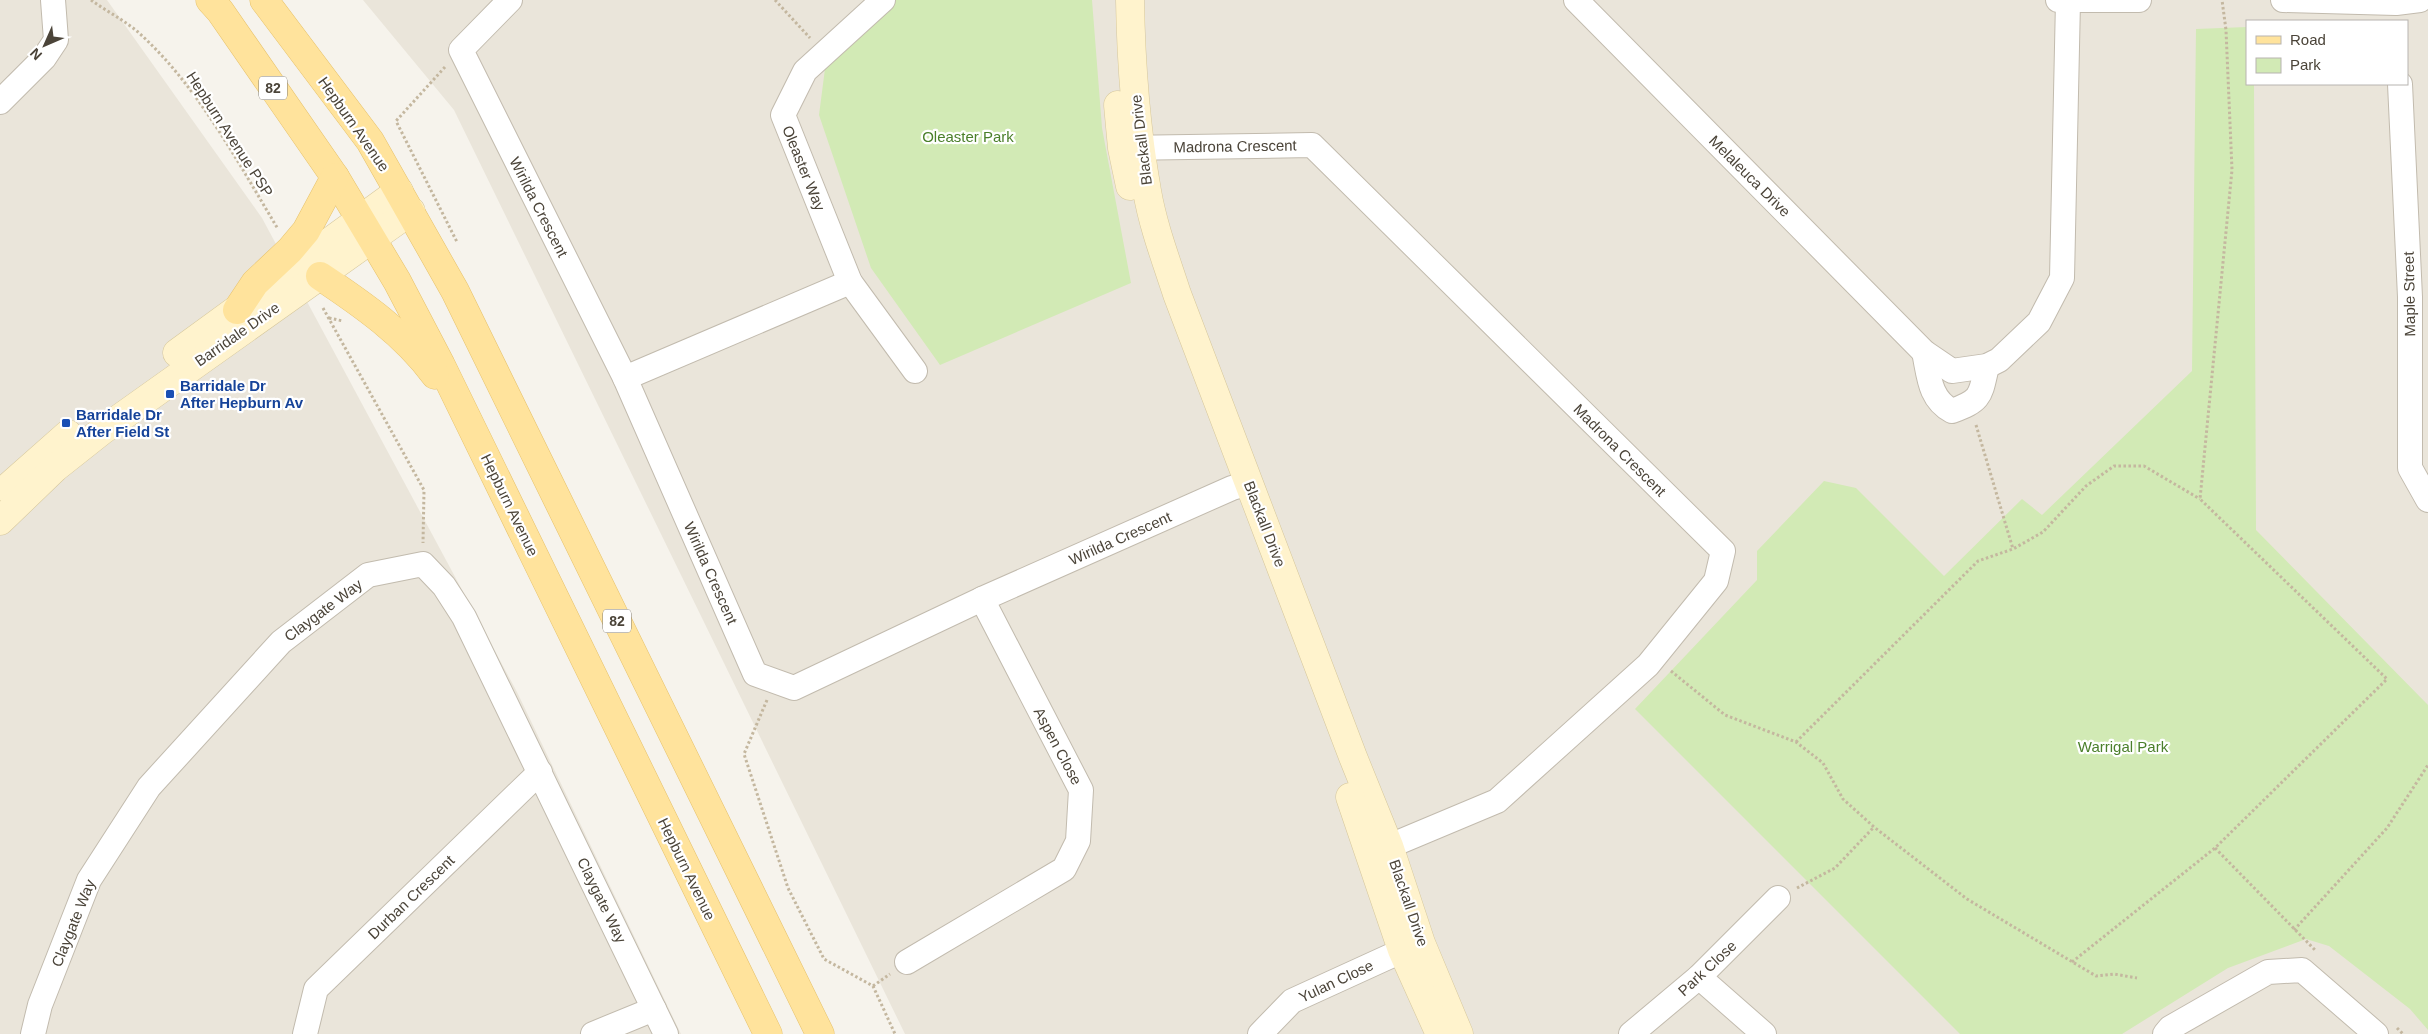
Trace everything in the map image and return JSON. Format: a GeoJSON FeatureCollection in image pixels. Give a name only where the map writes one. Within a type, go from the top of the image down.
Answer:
{"type":"FeatureCollection","features":[{"type":"Feature","properties":{"kind":"main road","name":"Hepburn Avenue"},"geometry":{"type":"LineString","coordinates":[[210,0],[220,11],[336,177],[397,281],[467,419],[768,1034]]}},
{"type":"Feature","properties":{"kind":"main road","name":"Hepburn Avenue"},"geometry":{"type":"LineString","coordinates":[[264,0],[370,141],[455,290],[820,1034]]}},
{"type":"Feature","properties":{"kind":"main road","name":"Blackall Drive"},"geometry":{"type":"LineString","coordinates":[[1113,0],[1114,56],[1132,148],[1139,230],[1155,287],[1241,486],[1380,850],[1439,1034]]}},
{"type":"Feature","properties":{"kind":"main road","name":"Blackall Drive"},"geometry":{"type":"LineString","coordinates":[[1130,0],[1134,78],[1132,148]]}},
{"type":"Feature","properties":{"kind":"main road"},"geometry":{"type":"LineString","coordinates":[[237,310],[255,283],[290,250],[306,231],[336,177]]}},
{"type":"Feature","properties":{"kind":"main road","name":"Barridale Drive"},"geometry":{"type":"LineString","coordinates":[[3,505],[38,458],[70,433],[237,310],[367,229],[405,201]]}},
{"type":"Feature","properties":{"kind":"main road","name":"Barridale Drive"},"geometry":{"type":"LineString","coordinates":[[3,505],[103,430],[320,276],[367,229]]}},
{"type":"Feature","properties":{"kind":"main road"},"geometry":{"type":"LineString","coordinates":[[320,276],[365,306],[400,337],[432,370],[467,419]]}},
{"type":"Feature","properties":{"kind":"main road","name":"Blackall Drive"},"geometry":{"type":"LineString","coordinates":[[1412,946],[1459,1034]]}},
{"type":"Feature","properties":{"kind":"street","name":"Wirilda Crescent"},"geometry":{"type":"LineString","coordinates":[[510,0],[461,50],[625,378],[755,674],[794,688],[982,600],[1241,486]]}},
{"type":"Feature","properties":{"kind":"street","name":"Oleaster Way"},"geometry":{"type":"LineString","coordinates":[[883,0],[805,71],[783,115],[850,282],[915,370]]}},
{"type":"Feature","properties":{"kind":"street","name":"Melaleuca Drive"},"geometry":{"type":"LineString","coordinates":[[1576,0],[1924,352],[1952,371],[1987,366],[1999,360],[2039,322],[2062,278],[2063,1]]}},
{"type":"Feature","properties":{"kind":"street"},"geometry":{"type":"LineString","coordinates":[[2063,1],[2139,0]]}},
{"type":"Feature","properties":{"kind":"street"},"geometry":{"type":"LineString","coordinates":[[2283,0],[2397,12],[2420,0]]}},
{"type":"Feature","properties":{"kind":"street"},"geometry":{"type":"LineString","coordinates":[[0,102],[44,58],[56,40],[54,5]]}},
{"type":"Feature","properties":{"kind":"street","name":"Maple Street"},"geometry":{"type":"LineString","coordinates":[[2400,85],[2419,296],[2410,468],[2428,500]]}},
{"type":"Feature","properties":{"kind":"street","name":"Madrona Crescent"},"geometry":{"type":"LineString","coordinates":[[1132,148],[1312,145],[1723,551],[1716,581],[1648,665],[1497,801],[1380,850]]}},
{"type":"Feature","properties":{"kind":"street"},"geometry":{"type":"LineString","coordinates":[[625,378],[850,282]]}},
{"type":"Feature","properties":{"kind":"street"},"geometry":{"type":"LineString","coordinates":[[1924,352],[1933,393],[1943,406],[1952,411],[1973,403],[1981,391],[1987,366]]}},
{"type":"Feature","properties":{"kind":"street","name":"Claygate Way"},"geometry":{"type":"LineString","coordinates":[[33,1034],[40,1005],[89,880],[150,787],[281,642],[368,575],[422,564],[444,586],[464,617],[666,1034]]}},
{"type":"Feature","properties":{"kind":"street","name":"Aspen Close"},"geometry":{"type":"LineString","coordinates":[[907,962],[1064,869],[1078,841],[1081,790],[982,600]]}},
{"type":"Feature","properties":{"kind":"street","name":"Durban Crescent"},"geometry":{"type":"LineString","coordinates":[[305,1034],[316,989],[540,772]]}},
{"type":"Feature","properties":{"kind":"street","name":"Park Close"},"geometry":{"type":"LineString","coordinates":[[1631,1034],[1699,978],[1778,898]]}},
{"type":"Feature","properties":{"kind":"street","name":"Yulan Close"},"geometry":{"type":"LineString","coordinates":[[1260,1034],[1292,1001],[1412,946]]}},
{"type":"Feature","properties":{"kind":"street"},"geometry":{"type":"LineString","coordinates":[[2165,1034],[2170,1028],[2268,972],[2302,970],[2386,1031]]}},
{"type":"Feature","properties":{"kind":"street"},"geometry":{"type":"LineString","coordinates":[[1699,978],[1764,1034]]}},
{"type":"Feature","properties":{"kind":"street"},"geometry":{"type":"LineString","coordinates":[[593,1034],[654,1009]]}},
{"type":"Feature","properties":{"kind":"path","name":"Hepburn Avenue PSP"},"geometry":{"type":"LineString","coordinates":[[91,0],[136,31],[161,54],[205,111],[278,228]]}},
{"type":"Feature","properties":{"kind":"path"},"geometry":{"type":"LineString","coordinates":[[775,0],[825,54]]}},
{"type":"Feature","properties":{"kind":"path"},"geometry":{"type":"LineString","coordinates":[[2200,499],[2232,170],[2226,30],[2222,0]]}},
{"type":"Feature","properties":{"kind":"path"},"geometry":{"type":"LineString","coordinates":[[329,318],[424,490],[422,564]]}},
{"type":"Feature","properties":{"kind":"path"},"geometry":{"type":"LineString","coordinates":[[1968,405],[1975,421],[2013,549]]}},
{"type":"Feature","properties":{"kind":"path"},"geometry":{"type":"LineString","coordinates":[[1796,742],[1978,561],[2013,549],[2043,532],[2086,486],[2114,466],[2144,466],[2200,499],[2387,679],[2215,848],[2072,962]]}},
{"type":"Feature","properties":{"kind":"path"},"geometry":{"type":"LineString","coordinates":[[1648,665],[1666,667],[1725,715],[1796,742],[1823,763],[1843,800],[1874,827],[1967,899],[2096,976],[2114,974],[2137,978]]}},
{"type":"Feature","properties":{"kind":"path"},"geometry":{"type":"LineString","coordinates":[[775,681],[744,754],[788,888],[824,958],[873,986],[895,1034]]}},
{"type":"Feature","properties":{"kind":"path"},"geometry":{"type":"LineString","coordinates":[[2294,930],[2387,828],[2428,765]]}},
{"type":"Feature","properties":{"kind":"path"},"geometry":{"type":"LineString","coordinates":[[1778,898],[1836,868],[1874,827]]}},
{"type":"Feature","properties":{"kind":"path"},"geometry":{"type":"LineString","coordinates":[[2215,848],[2321,956]]}},
{"type":"Feature","properties":{"kind":"path"},"geometry":{"type":"LineString","coordinates":[[2386,1031],[2403,1034]]}},
{"type":"Feature","properties":{"kind":"shaded area"},"geometry":{"type":"Polygon","coordinates":[[[0,0],[107,0],[262,218],[517,692],[681,1034],[0,1034],[0,0]]]}},
{"type":"Feature","properties":{"kind":"shaded area"},"geometry":{"type":"Polygon","coordinates":[[[363,0],[2428,0],[2428,1034],[905,1034],[454,110],[363,0]]]}},
{"type":"Feature","properties":{"kind":"green space","name":"Oleaster Park"},"geometry":{"type":"Polygon","coordinates":[[[893,0],[1092,0],[1102,128],[1131,283],[940,365],[871,268],[819,115],[826,61],[893,0]]]}},
{"type":"Feature","properties":{"kind":"green space","name":"Warrigal Park"},"geometry":{"type":"Polygon","coordinates":[[[2246,27],[2246,85],[2254,85],[2256,530],[2428,705],[2428,1030],[2410,1009],[2329,946],[2306,939],[2228,968],[2122,1034],[1960,1034],[1635,709],[1757,580],[1757,551],[1824,481],[1856,488],[1944,576],[2022,499],[2042,515],[2192,371],[2196,29],[2246,27]]]}},
{"type":"Feature","properties":{"kind":"place","name":"Barridale Dr After Hepburn Av"},"geometry":{"type":"Point","coordinates":[170,394]}},
{"type":"Feature","properties":{"kind":"place","name":"Barridale Dr After Field St"},"geometry":{"type":"Point","coordinates":[66,423]}}]}
